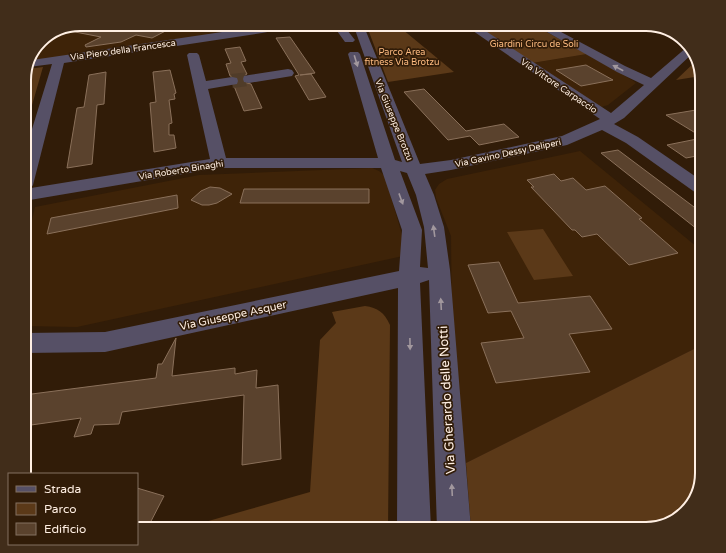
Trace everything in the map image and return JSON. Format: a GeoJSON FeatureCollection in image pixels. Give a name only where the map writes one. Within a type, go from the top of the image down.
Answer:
{"type":"FeatureCollection","features":[{"type":"Feature","properties":{"kind":"street","name":"Via Piero della Francesca"},"geometry":{"type":"LineString","coordinates":[[34,63],[255,31]]}},
{"type":"Feature","properties":{"kind":"street","name":"Via Giuseppe Brotzu"},"geometry":{"type":"LineString","coordinates":[[342,31],[349,40]]}},
{"type":"Feature","properties":{"kind":"street","name":"Via Giuseppe Brotzu"},"geometry":{"type":"LineString","coordinates":[[347,31],[388,163],[412,230],[409,277]]}},
{"type":"Feature","properties":{"kind":"street","name":"Via Giuseppe Brotzu"},"geometry":{"type":"LineString","coordinates":[[361,31],[425,195],[434,227],[439,270]]}},
{"type":"Feature","properties":{"kind":"street","name":"Via Vittore Carpaccio"},"geometry":{"type":"LineString","coordinates":[[478,31],[695,184]]}},
{"type":"Feature","properties":{"kind":"street"},"geometry":{"type":"LineString","coordinates":[[551,31],[620,69],[653,84]]}},
{"type":"Feature","properties":{"kind":"street","name":"Via Gavino Dessy Deliperi"},"geometry":{"type":"LineString","coordinates":[[414,170],[451,165],[567,140],[607,122],[627,109],[687,53]]}},
{"type":"Feature","properties":{"kind":"street"},"geometry":{"type":"LineString","coordinates":[[193,54],[219,162]]}},
{"type":"Feature","properties":{"kind":"street"},"geometry":{"type":"LineString","coordinates":[[31,159],[59,60]]}},
{"type":"Feature","properties":{"kind":"street"},"geometry":{"type":"LineString","coordinates":[[249,79],[288,73]]}},
{"type":"Feature","properties":{"kind":"street"},"geometry":{"type":"LineString","coordinates":[[200,86],[232,81]]}},
{"type":"Feature","properties":{"kind":"street"},"geometry":{"type":"LineString","coordinates":[[31,131],[39,130]]}},
{"type":"Feature","properties":{"kind":"street","name":"Via Roberto Binaghi"},"geometry":{"type":"LineString","coordinates":[[31,194],[219,162],[388,163]]}},
{"type":"Feature","properties":{"kind":"street","name":"Via Giuseppe Brotzu"},"geometry":{"type":"LineString","coordinates":[[388,163],[414,170]]}},
{"type":"Feature","properties":{"kind":"street","name":"Via Giuseppe Asquer"},"geometry":{"type":"LineString","coordinates":[[31,343],[105,342],[439,270]]}},
{"type":"Feature","properties":{"kind":"street","name":"Via Gherardo delle Notti"},"geometry":{"type":"LineString","coordinates":[[439,270],[454,522]]}},
{"type":"Feature","properties":{"kind":"street"},"geometry":{"type":"LineString","coordinates":[[409,277],[414,522]]}},
{"type":"Feature","properties":{"kind":"shaded area"},"geometry":{"type":"Polygon","coordinates":[[[232,31],[35,61],[45,45],[61,35],[71,32],[232,31]]]}},
{"type":"Feature","properties":{"kind":"shaded area"},"geometry":{"type":"Polygon","coordinates":[[[587,54],[636,83],[608,105],[601,107],[532,63],[587,54]]]}},
{"type":"Feature","properties":{"kind":"shaded area"},"geometry":{"type":"Polygon","coordinates":[[[580,151],[695,245],[695,348],[466,463],[452,336],[451,236],[436,198],[435,190],[439,184],[447,179],[580,151]]]}},
{"type":"Feature","properties":{"kind":"shaded area"},"geometry":{"type":"Polygon","coordinates":[[[372,168],[385,176],[404,242],[403,256],[77,327],[31,326],[31,224],[35,207],[199,175],[372,168]]]}},
{"type":"Feature","properties":{"kind":"green space","name":"Parco Area fitness Via Brotzu"},"geometry":{"type":"Polygon","coordinates":[[[369,31],[404,31],[454,72],[388,82],[369,31]]]}},
{"type":"Feature","properties":{"kind":"green space","name":"Giardini Circu de Soli"},"geometry":{"type":"Polygon","coordinates":[[[484,31],[545,31],[587,54],[532,63],[484,31]]]}},
{"type":"Feature","properties":{"kind":"green space"},"geometry":{"type":"Polygon","coordinates":[[[692,65],[695,77],[676,80],[692,65]]]}},
{"type":"Feature","properties":{"kind":"green space"},"geometry":{"type":"Polygon","coordinates":[[[43,67],[31,109],[31,77],[33,68],[43,67]]]}},
{"type":"Feature","properties":{"kind":"green space"},"geometry":{"type":"Polygon","coordinates":[[[543,229],[573,276],[534,280],[507,232],[543,229]]]}},
{"type":"Feature","properties":{"kind":"green space"},"geometry":{"type":"Polygon","coordinates":[[[365,306],[374,308],[380,311],[390,325],[388,522],[205,522],[310,492],[320,340],[336,323],[332,312],[365,306]]]}},
{"type":"Feature","properties":{"kind":"green space"},"geometry":{"type":"Polygon","coordinates":[[[695,348],[695,479],[690,495],[685,503],[668,517],[652,522],[470,522],[466,463],[695,348]]]}},
{"type":"Feature","properties":{"kind":"building"},"geometry":{"type":"Polygon","coordinates":[[[166,31],[152,38],[136,35],[121,42],[86,47],[85,45],[101,37],[74,32],[166,31]]]}},
{"type":"Feature","properties":{"kind":"building"},"geometry":{"type":"Polygon","coordinates":[[[290,37],[315,73],[300,75],[311,74],[326,97],[309,100],[295,76],[299,75],[276,38],[290,37]]]}},
{"type":"Feature","properties":{"kind":"building"},"geometry":{"type":"Polygon","coordinates":[[[240,47],[246,61],[241,62],[247,74],[243,76],[243,82],[251,84],[262,108],[244,111],[234,86],[238,84],[238,78],[230,76],[226,64],[231,63],[225,49],[240,47]]]}},
{"type":"Feature","properties":{"kind":"building"},"geometry":{"type":"Polygon","coordinates":[[[586,65],[613,80],[581,86],[556,70],[586,65]]]}},
{"type":"Feature","properties":{"kind":"building"},"geometry":{"type":"Polygon","coordinates":[[[170,70],[176,93],[174,94],[175,99],[169,100],[172,123],[169,124],[169,135],[174,135],[176,148],[154,152],[150,103],[156,102],[153,72],[170,70]]]}},
{"type":"Feature","properties":{"kind":"building"},"geometry":{"type":"Polygon","coordinates":[[[106,72],[104,104],[97,105],[92,164],[67,168],[77,108],[84,107],[89,75],[106,72]]]}},
{"type":"Feature","properties":{"kind":"building"},"geometry":{"type":"Polygon","coordinates":[[[424,89],[466,131],[504,124],[519,137],[479,145],[470,136],[448,140],[404,92],[424,89]]]}},
{"type":"Feature","properties":{"kind":"building"},"geometry":{"type":"Polygon","coordinates":[[[695,110],[695,133],[666,115],[695,110]]]}},
{"type":"Feature","properties":{"kind":"building"},"geometry":{"type":"Polygon","coordinates":[[[695,139],[695,156],[686,158],[667,145],[695,139]]]}},
{"type":"Feature","properties":{"kind":"building"},"geometry":{"type":"Polygon","coordinates":[[[618,150],[695,208],[695,227],[601,153],[618,150]]]}},
{"type":"Feature","properties":{"kind":"building"},"geometry":{"type":"Polygon","coordinates":[[[554,174],[561,181],[573,178],[586,190],[605,186],[642,218],[639,219],[678,253],[629,265],[597,234],[582,237],[575,230],[572,230],[531,187],[534,187],[527,180],[554,174]]]}},
{"type":"Feature","properties":{"kind":"building"},"geometry":{"type":"Polygon","coordinates":[[[210,187],[220,188],[232,194],[217,203],[209,205],[202,205],[191,200],[201,191],[210,187]]]}},
{"type":"Feature","properties":{"kind":"building"},"geometry":{"type":"Polygon","coordinates":[[[244,189],[369,189],[369,203],[240,203],[244,189]]]}},
{"type":"Feature","properties":{"kind":"building"},"geometry":{"type":"Polygon","coordinates":[[[177,195],[178,208],[47,234],[51,218],[177,195]]]}},
{"type":"Feature","properties":{"kind":"building"},"geometry":{"type":"Polygon","coordinates":[[[499,262],[518,303],[590,296],[612,329],[569,334],[590,372],[496,383],[481,343],[524,338],[511,311],[488,313],[468,265],[499,262]]]}},
{"type":"Feature","properties":{"kind":"building"},"geometry":{"type":"Polygon","coordinates":[[[176,338],[172,376],[235,368],[235,374],[257,370],[256,388],[278,385],[281,459],[242,465],[244,395],[122,412],[119,424],[94,425],[91,434],[74,437],[81,418],[31,425],[31,394],[156,378],[158,364],[162,364],[176,338]]]}},
{"type":"Feature","properties":{"kind":"building"},"geometry":{"type":"Polygon","coordinates":[[[138,488],[164,496],[151,522],[138,522],[138,488]]]}},
{"type":"Feature","properties":{"kind":"tunnel"},"geometry":{"type":"LineString","coordinates":[[232,81],[249,79]]}}]}
